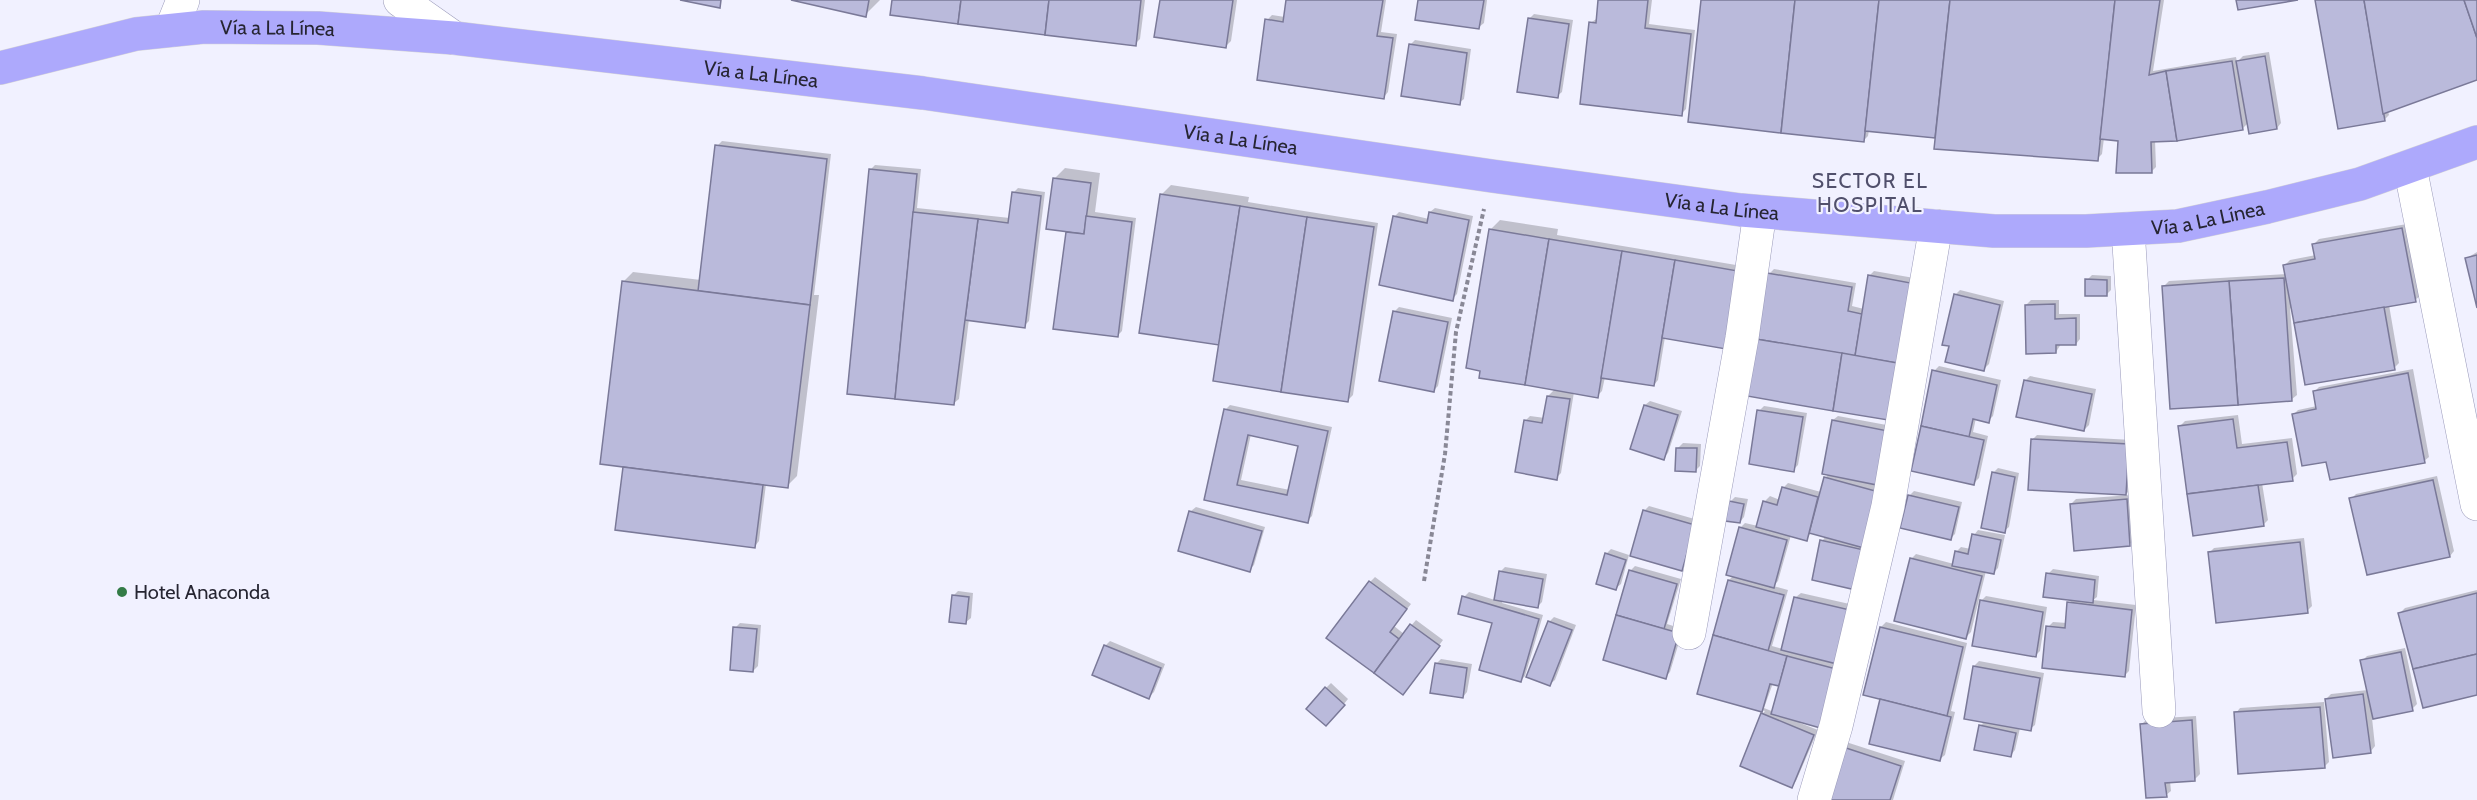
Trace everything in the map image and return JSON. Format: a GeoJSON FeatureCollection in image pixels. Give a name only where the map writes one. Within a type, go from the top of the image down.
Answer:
{"type":"FeatureCollection","features":[{"type":"Feature","properties":{"kind":"highway","name":"Vía a La Línea"},"geometry":{"type":"LineString","coordinates":[[0,68],[136,34],[204,27],[318,28],[454,38],[923,93],[1492,176],[1760,212],[1994,231],[2178,226],[2360,184],[2477,142]]}},
{"type":"Feature","properties":{"kind":"street"},"geometry":{"type":"LineString","coordinates":[[171,30],[183,0]]}},
{"type":"Feature","properties":{"kind":"street"},"geometry":{"type":"LineString","coordinates":[[400,0],[454,38]]}},
{"type":"Feature","properties":{"kind":"street"},"geometry":{"type":"LineString","coordinates":[[2410,167],[2477,504]]}},
{"type":"Feature","properties":{"kind":"street"},"geometry":{"type":"LineString","coordinates":[[1689,633],[1740,350],[1760,212]]}},
{"type":"Feature","properties":{"kind":"street"},"geometry":{"type":"LineString","coordinates":[[1814,800],[1836,726],[1888,506],[1936,226]]}},
{"type":"Feature","properties":{"kind":"street"},"geometry":{"type":"LineString","coordinates":[[2128,229],[2159,711]]}},
{"type":"Feature","properties":{"kind":"path"},"geometry":{"type":"LineString","coordinates":[[1424,581],[1446,454],[1456,332],[1492,176]]}},
{"type":"Feature","properties":{"kind":"building"},"geometry":{"type":"Polygon","coordinates":[[[680,0],[721,0],[720,8],[680,0]]]}},
{"type":"Feature","properties":{"kind":"building"},"geometry":{"type":"Polygon","coordinates":[[[791,0],[869,0],[866,17],[791,0]]]}},
{"type":"Feature","properties":{"kind":"building"},"geometry":{"type":"Polygon","coordinates":[[[892,0],[961,0],[958,24],[890,15],[892,0]]]}},
{"type":"Feature","properties":{"kind":"building"},"geometry":{"type":"Polygon","coordinates":[[[961,0],[1049,0],[1045,35],[958,24],[961,0]]]}},
{"type":"Feature","properties":{"kind":"building"},"geometry":{"type":"Polygon","coordinates":[[[1049,0],[1141,0],[1136,46],[1045,35],[1049,0]]]}},
{"type":"Feature","properties":{"kind":"building"},"geometry":{"type":"Polygon","coordinates":[[[1160,0],[1233,0],[1226,48],[1154,37],[1160,0]]]}},
{"type":"Feature","properties":{"kind":"building"},"geometry":{"type":"Polygon","coordinates":[[[1286,0],[1383,0],[1377,36],[1393,38],[1384,99],[1257,80],[1265,19],[1283,22],[1286,0]]]}},
{"type":"Feature","properties":{"kind":"building"},"geometry":{"type":"Polygon","coordinates":[[[1418,0],[1484,0],[1479,29],[1415,20],[1418,0]]]}},
{"type":"Feature","properties":{"kind":"building"},"geometry":{"type":"Polygon","coordinates":[[[1598,0],[1648,0],[1645,28],[1691,34],[1682,116],[1580,104],[1589,22],[1596,23],[1598,0]]]}},
{"type":"Feature","properties":{"kind":"building"},"geometry":{"type":"Polygon","coordinates":[[[1701,0],[1795,0],[1781,133],[1688,122],[1701,0]]]}},
{"type":"Feature","properties":{"kind":"building"},"geometry":{"type":"Polygon","coordinates":[[[1795,0],[1879,0],[1864,142],[1781,133],[1795,0]]]}},
{"type":"Feature","properties":{"kind":"building"},"geometry":{"type":"Polygon","coordinates":[[[1879,0],[1950,0],[1935,138],[1865,131],[1879,0]]]}},
{"type":"Feature","properties":{"kind":"building"},"geometry":{"type":"Polygon","coordinates":[[[1950,0],[2115,0],[2098,161],[1934,149],[1950,0]]]}},
{"type":"Feature","properties":{"kind":"building"},"geometry":{"type":"Polygon","coordinates":[[[2115,0],[2160,0],[2149,75],[2166,71],[2177,141],[2151,142],[2152,173],[2116,173],[2118,141],[2100,139],[2115,0]]]}},
{"type":"Feature","properties":{"kind":"building"},"geometry":{"type":"Polygon","coordinates":[[[2236,0],[2298,0],[2238,10],[2236,0]]]}},
{"type":"Feature","properties":{"kind":"building"},"geometry":{"type":"Polygon","coordinates":[[[2315,0],[2364,0],[2385,121],[2338,129],[2315,0]]]}},
{"type":"Feature","properties":{"kind":"building"},"geometry":{"type":"Polygon","coordinates":[[[2364,0],[2464,0],[2477,38],[2477,80],[2383,114],[2364,0]]]}},
{"type":"Feature","properties":{"kind":"building"},"geometry":{"type":"Polygon","coordinates":[[[2464,0],[2477,0],[2477,38],[2464,0]]]}},
{"type":"Feature","properties":{"kind":"building"},"geometry":{"type":"Polygon","coordinates":[[[1528,18],[1569,24],[1558,98],[1517,92],[1528,18]]]}},
{"type":"Feature","properties":{"kind":"building"},"geometry":{"type":"Polygon","coordinates":[[[1409,44],[1467,53],[1460,105],[1401,96],[1409,44]]]}},
{"type":"Feature","properties":{"kind":"building"},"geometry":{"type":"Polygon","coordinates":[[[2265,56],[2277,129],[2249,134],[2236,61],[2265,56]]]}},
{"type":"Feature","properties":{"kind":"building"},"geometry":{"type":"Polygon","coordinates":[[[2232,61],[2243,130],[2177,141],[2166,71],[2232,61]]]}},
{"type":"Feature","properties":{"kind":"building"},"geometry":{"type":"Polygon","coordinates":[[[715,145],[827,159],[810,305],[698,291],[715,145]]]}},
{"type":"Feature","properties":{"kind":"building"},"geometry":{"type":"Polygon","coordinates":[[[869,169],[917,174],[895,399],[847,394],[869,169]]]}},
{"type":"Feature","properties":{"kind":"building"},"geometry":{"type":"Polygon","coordinates":[[[1053,178],[1091,183],[1084,234],[1046,229],[1053,178]]]}},
{"type":"Feature","properties":{"kind":"building"},"geometry":{"type":"Polygon","coordinates":[[[1012,192],[1041,196],[1025,328],[965,320],[978,219],[1008,223],[1012,192]]]}},
{"type":"Feature","properties":{"kind":"building"},"geometry":{"type":"Polygon","coordinates":[[[1160,194],[1240,206],[1219,345],[1139,333],[1160,194]]]}},
{"type":"Feature","properties":{"kind":"building"},"geometry":{"type":"Polygon","coordinates":[[[1240,206],[1307,217],[1281,392],[1213,381],[1240,206]]]}},
{"type":"Feature","properties":{"kind":"building"},"geometry":{"type":"Polygon","coordinates":[[[913,212],[978,219],[954,405],[895,399],[913,212]]]}},
{"type":"Feature","properties":{"kind":"building"},"geometry":{"type":"Polygon","coordinates":[[[1429,212],[1469,220],[1453,301],[1379,285],[1393,216],[1427,223],[1429,212]]]}},
{"type":"Feature","properties":{"kind":"building"},"geometry":{"type":"Polygon","coordinates":[[[1086,216],[1132,222],[1118,337],[1053,329],[1066,232],[1084,234],[1086,216]]]}},
{"type":"Feature","properties":{"kind":"building"},"geometry":{"type":"Polygon","coordinates":[[[1307,217],[1374,227],[1348,402],[1281,392],[1307,217]]]}},
{"type":"Feature","properties":{"kind":"building"},"geometry":{"type":"Polygon","coordinates":[[[2402,228],[2416,302],[2294,323],[2283,265],[2315,259],[2312,244],[2402,228]]]}},
{"type":"Feature","properties":{"kind":"building"},"geometry":{"type":"Polygon","coordinates":[[[1489,229],[1549,239],[1525,385],[1479,378],[1480,371],[1466,368],[1489,229]]]}},
{"type":"Feature","properties":{"kind":"building"},"geometry":{"type":"Polygon","coordinates":[[[1549,239],[1622,251],[1598,398],[1525,385],[1549,239]]]}},
{"type":"Feature","properties":{"kind":"building"},"geometry":{"type":"Polygon","coordinates":[[[1622,251],[1675,260],[1654,386],[1601,378],[1622,251]]]}},
{"type":"Feature","properties":{"kind":"building"},"geometry":{"type":"Polygon","coordinates":[[[2477,255],[2477,308],[2465,258],[2477,255]]]}},
{"type":"Feature","properties":{"kind":"building"},"geometry":{"type":"Polygon","coordinates":[[[1675,260],[1738,271],[1726,349],[1662,338],[1675,260]]]}},
{"type":"Feature","properties":{"kind":"building"},"geometry":{"type":"Polygon","coordinates":[[[1767,273],[1852,287],[1848,311],[1862,314],[1855,356],[1756,339],[1767,273]]]}},
{"type":"Feature","properties":{"kind":"building"},"geometry":{"type":"Polygon","coordinates":[[[1868,275],[1916,284],[1903,364],[1855,356],[1868,275]]]}},
{"type":"Feature","properties":{"kind":"building"},"geometry":{"type":"Polygon","coordinates":[[[2284,278],[2292,401],[2238,405],[2229,281],[2284,278]]]}},
{"type":"Feature","properties":{"kind":"building"},"geometry":{"type":"Polygon","coordinates":[[[2085,279],[2107,280],[2107,296],[2085,296],[2085,279]]]}},
{"type":"Feature","properties":{"kind":"building"},"geometry":{"type":"Polygon","coordinates":[[[622,281],[810,305],[788,488],[600,464],[622,281]]]}},
{"type":"Feature","properties":{"kind":"building"},"geometry":{"type":"Polygon","coordinates":[[[2229,281],[2238,405],[2170,409],[2162,286],[2229,281]]]}},
{"type":"Feature","properties":{"kind":"building"},"geometry":{"type":"Polygon","coordinates":[[[1954,294],[2000,305],[1984,371],[1945,362],[1949,346],[1942,345],[1954,294]]]}},
{"type":"Feature","properties":{"kind":"building"},"geometry":{"type":"Polygon","coordinates":[[[2055,304],[2055,319],[2076,318],[2076,345],[2056,345],[2056,353],[2026,354],[2025,305],[2055,304]]]}},
{"type":"Feature","properties":{"kind":"building"},"geometry":{"type":"Polygon","coordinates":[[[2384,307],[2395,370],[2305,385],[2294,323],[2384,307]]]}},
{"type":"Feature","properties":{"kind":"building"},"geometry":{"type":"Polygon","coordinates":[[[1393,311],[1448,322],[1434,392],[1379,381],[1393,311]]]}},
{"type":"Feature","properties":{"kind":"building"},"geometry":{"type":"Polygon","coordinates":[[[1756,339],[1842,353],[1833,411],[1747,396],[1756,339]]]}},
{"type":"Feature","properties":{"kind":"building"},"geometry":{"type":"Polygon","coordinates":[[[1842,353],[1903,364],[1894,421],[1833,411],[1842,353]]]}},
{"type":"Feature","properties":{"kind":"building"},"geometry":{"type":"Polygon","coordinates":[[[1932,370],[1997,385],[1989,423],[1973,419],[1969,437],[1921,426],[1932,370]]]}},
{"type":"Feature","properties":{"kind":"building"},"geometry":{"type":"Polygon","coordinates":[[[2408,373],[2425,463],[2330,480],[2326,462],[2302,466],[2292,414],[2316,409],[2313,391],[2408,373]]]}},
{"type":"Feature","properties":{"kind":"building"},"geometry":{"type":"Polygon","coordinates":[[[2024,380],[2092,394],[2084,431],[2016,417],[2024,380]]]}},
{"type":"Feature","properties":{"kind":"building"},"geometry":{"type":"Polygon","coordinates":[[[1547,396],[1570,399],[1557,480],[1515,472],[1524,420],[1542,423],[1547,396]]]}},
{"type":"Feature","properties":{"kind":"building"},"geometry":{"type":"Polygon","coordinates":[[[1644,405],[1678,415],[1664,460],[1630,449],[1644,405]]]}},
{"type":"Feature","properties":{"kind":"building"},"geometry":{"type":"Polygon","coordinates":[[[1224,409],[1328,431],[1308,523],[1204,500],[1224,409]],[[1248,435],[1237,485],[1287,495],[1298,446],[1248,435]]]}},
{"type":"Feature","properties":{"kind":"building"},"geometry":{"type":"Polygon","coordinates":[[[1757,410],[1803,417],[1794,472],[1749,464],[1757,410]]]}},
{"type":"Feature","properties":{"kind":"building"},"geometry":{"type":"Polygon","coordinates":[[[2233,419],[2237,448],[2287,442],[2293,481],[2187,494],[2178,426],[2233,419]]]}},
{"type":"Feature","properties":{"kind":"building"},"geometry":{"type":"Polygon","coordinates":[[[1832,420],[1888,431],[1877,485],[1822,474],[1832,420]]]}},
{"type":"Feature","properties":{"kind":"building"},"geometry":{"type":"Polygon","coordinates":[[[1921,426],[1984,440],[1974,485],[1911,471],[1921,426]]]}},
{"type":"Feature","properties":{"kind":"building"},"geometry":{"type":"Polygon","coordinates":[[[2031,439],[2129,444],[2126,495],[2028,490],[2031,439]]]}},
{"type":"Feature","properties":{"kind":"building"},"geometry":{"type":"Polygon","coordinates":[[[1676,448],[1697,448],[1696,472],[1675,471],[1676,448]]]}},
{"type":"Feature","properties":{"kind":"building"},"geometry":{"type":"Polygon","coordinates":[[[623,467],[763,485],[755,548],[615,530],[623,467]]]}},
{"type":"Feature","properties":{"kind":"building"},"geometry":{"type":"Polygon","coordinates":[[[1992,472],[2015,477],[2005,533],[1981,528],[1992,472]]]}},
{"type":"Feature","properties":{"kind":"building"},"geometry":{"type":"Polygon","coordinates":[[[1824,477],[1879,492],[1864,548],[1809,533],[1824,477]]]}},
{"type":"Feature","properties":{"kind":"building"},"geometry":{"type":"Polygon","coordinates":[[[2433,480],[2450,557],[2367,575],[2349,498],[2433,480]]]}},
{"type":"Feature","properties":{"kind":"building"},"geometry":{"type":"Polygon","coordinates":[[[2258,485],[2264,526],[2193,536],[2187,494],[2258,485]]]}},
{"type":"Feature","properties":{"kind":"building"},"geometry":{"type":"Polygon","coordinates":[[[1782,487],[1818,497],[1807,541],[1756,527],[1763,501],[1777,505],[1782,487]]]}},
{"type":"Feature","properties":{"kind":"building"},"geometry":{"type":"Polygon","coordinates":[[[1908,495],[1959,507],[1951,540],[1900,528],[1908,495]]]}},
{"type":"Feature","properties":{"kind":"building"},"geometry":{"type":"Polygon","coordinates":[[[2127,499],[2130,546],[2074,551],[2070,504],[2127,499]]]}},
{"type":"Feature","properties":{"kind":"building"},"geometry":{"type":"Polygon","coordinates":[[[1729,501],[1744,504],[1740,523],[1725,521],[1729,501]]]}},
{"type":"Feature","properties":{"kind":"building"},"geometry":{"type":"Polygon","coordinates":[[[1643,510],[1695,525],[1682,571],[1630,556],[1643,510]]]}},
{"type":"Feature","properties":{"kind":"building"},"geometry":{"type":"Polygon","coordinates":[[[1189,511],[1262,531],[1250,572],[1178,551],[1189,511]]]}},
{"type":"Feature","properties":{"kind":"building"},"geometry":{"type":"Polygon","coordinates":[[[1739,527],[1787,540],[1774,588],[1726,575],[1739,527]]]}},
{"type":"Feature","properties":{"kind":"building"},"geometry":{"type":"Polygon","coordinates":[[[1972,534],[2001,540],[1994,574],[1952,566],[1955,551],[1968,554],[1972,534]]]}},
{"type":"Feature","properties":{"kind":"building"},"geometry":{"type":"Polygon","coordinates":[[[1820,540],[1864,550],[1856,590],[1812,580],[1820,540]]]}},
{"type":"Feature","properties":{"kind":"building"},"geometry":{"type":"Polygon","coordinates":[[[2300,542],[2308,613],[2216,623],[2208,552],[2300,542]]]}},
{"type":"Feature","properties":{"kind":"building"},"geometry":{"type":"Polygon","coordinates":[[[1605,553],[1626,560],[1616,590],[1596,584],[1605,553]]]}},
{"type":"Feature","properties":{"kind":"building"},"geometry":{"type":"Polygon","coordinates":[[[1910,558],[1982,576],[1966,639],[1894,621],[1910,558]]]}},
{"type":"Feature","properties":{"kind":"building"},"geometry":{"type":"Polygon","coordinates":[[[1629,570],[1677,584],[1664,629],[1616,615],[1629,570]]]}},
{"type":"Feature","properties":{"kind":"building"},"geometry":{"type":"Polygon","coordinates":[[[1499,571],[1543,579],[1538,608],[1494,600],[1499,571]]]}},
{"type":"Feature","properties":{"kind":"building"},"geometry":{"type":"Polygon","coordinates":[[[2046,573],[2095,580],[2093,603],[2043,597],[2046,573]]]}},
{"type":"Feature","properties":{"kind":"building"},"geometry":{"type":"Polygon","coordinates":[[[1728,580],[1784,595],[1768,651],[1713,635],[1728,580]]]}},
{"type":"Feature","properties":{"kind":"building"},"geometry":{"type":"Polygon","coordinates":[[[1369,581],[1407,609],[1390,632],[1399,639],[1374,673],[1326,638],[1369,581]]]}},
{"type":"Feature","properties":{"kind":"building"},"geometry":{"type":"Polygon","coordinates":[[[2477,593],[2477,654],[2413,669],[2398,613],[2477,593]]]}},
{"type":"Feature","properties":{"kind":"building"},"geometry":{"type":"Polygon","coordinates":[[[952,595],[969,597],[966,624],[949,622],[952,595]]]}},
{"type":"Feature","properties":{"kind":"building"},"geometry":{"type":"Polygon","coordinates":[[[1462,596],[1539,619],[1521,682],[1479,670],[1492,623],[1458,614],[1462,596]]]}},
{"type":"Feature","properties":{"kind":"building"},"geometry":{"type":"Polygon","coordinates":[[[1794,597],[1850,610],[1837,664],[1781,650],[1794,597]]]}},
{"type":"Feature","properties":{"kind":"building"},"geometry":{"type":"Polygon","coordinates":[[[1980,600],[2043,612],[2036,657],[1972,646],[1980,600]]]}},
{"type":"Feature","properties":{"kind":"building"},"geometry":{"type":"Polygon","coordinates":[[[2067,602],[2132,610],[2125,677],[2042,668],[2046,626],[2065,628],[2067,602]]]}},
{"type":"Feature","properties":{"kind":"building"},"geometry":{"type":"Polygon","coordinates":[[[1616,615],[1679,633],[1666,679],[1603,660],[1616,615]]]}},
{"type":"Feature","properties":{"kind":"building"},"geometry":{"type":"Polygon","coordinates":[[[1548,621],[1572,630],[1550,686],[1526,677],[1548,621]]]}},
{"type":"Feature","properties":{"kind":"building"},"geometry":{"type":"Polygon","coordinates":[[[1410,624],[1440,646],[1403,695],[1374,673],[1410,624]]]}},
{"type":"Feature","properties":{"kind":"building"},"geometry":{"type":"Polygon","coordinates":[[[733,627],[757,629],[753,672],[730,670],[733,627]]]}},
{"type":"Feature","properties":{"kind":"building"},"geometry":{"type":"Polygon","coordinates":[[[1880,627],[1963,647],[1947,716],[1863,695],[1880,627]]]}},
{"type":"Feature","properties":{"kind":"building"},"geometry":{"type":"Polygon","coordinates":[[[1713,635],[1787,656],[1779,686],[1770,684],[1762,712],[1697,694],[1713,635]]]}},
{"type":"Feature","properties":{"kind":"building"},"geometry":{"type":"Polygon","coordinates":[[[1104,645],[1161,668],[1149,699],[1092,675],[1104,645]]]}},
{"type":"Feature","properties":{"kind":"building"},"geometry":{"type":"Polygon","coordinates":[[[2401,652],[2413,711],[2373,719],[2360,660],[2401,652]]]}},
{"type":"Feature","properties":{"kind":"building"},"geometry":{"type":"Polygon","coordinates":[[[2477,654],[2477,695],[2423,708],[2413,669],[2477,654]]]}},
{"type":"Feature","properties":{"kind":"building"},"geometry":{"type":"Polygon","coordinates":[[[1787,656],[1840,670],[1824,729],[1771,714],[1787,656]]]}},
{"type":"Feature","properties":{"kind":"building"},"geometry":{"type":"Polygon","coordinates":[[[1435,663],[1467,668],[1463,698],[1430,693],[1435,663]]]}},
{"type":"Feature","properties":{"kind":"building"},"geometry":{"type":"Polygon","coordinates":[[[1973,666],[2040,678],[2031,731],[1964,719],[1973,666]]]}},
{"type":"Feature","properties":{"kind":"building"},"geometry":{"type":"Polygon","coordinates":[[[1325,687],[1345,705],[1326,726],[1306,709],[1325,687]]]}},
{"type":"Feature","properties":{"kind":"building"},"geometry":{"type":"Polygon","coordinates":[[[2363,694],[2371,753],[2333,758],[2325,699],[2363,694]]]}},
{"type":"Feature","properties":{"kind":"building"},"geometry":{"type":"Polygon","coordinates":[[[1880,699],[1951,717],[1940,761],[1869,744],[1880,699]]]}},
{"type":"Feature","properties":{"kind":"building"},"geometry":{"type":"Polygon","coordinates":[[[2320,707],[2325,768],[2238,774],[2234,712],[2320,707]]]}},
{"type":"Feature","properties":{"kind":"building"},"geometry":{"type":"Polygon","coordinates":[[[1761,713],[1814,735],[1792,788],[1740,766],[1761,713]]]}},
{"type":"Feature","properties":{"kind":"building"},"geometry":{"type":"Polygon","coordinates":[[[2192,720],[2195,781],[2165,783],[2167,797],[2146,798],[2140,724],[2192,720]]]}},
{"type":"Feature","properties":{"kind":"building"},"geometry":{"type":"Polygon","coordinates":[[[1979,725],[2016,733],[2011,757],[1974,750],[1979,725]]]}},
{"type":"Feature","properties":{"kind":"building"},"geometry":{"type":"Polygon","coordinates":[[[1840,746],[1901,766],[1890,800],[1823,800],[1840,746]]]}},
{"type":"Feature","properties":{"kind":"place","name":"Hotel Anaconda"},"geometry":{"type":"Point","coordinates":[122,592]}},
{"type":"Feature","properties":{"kind":"district","name":"SECTOR EL HOSPITAL"},"geometry":{"type":"Point","coordinates":[1870,192]}}]}
